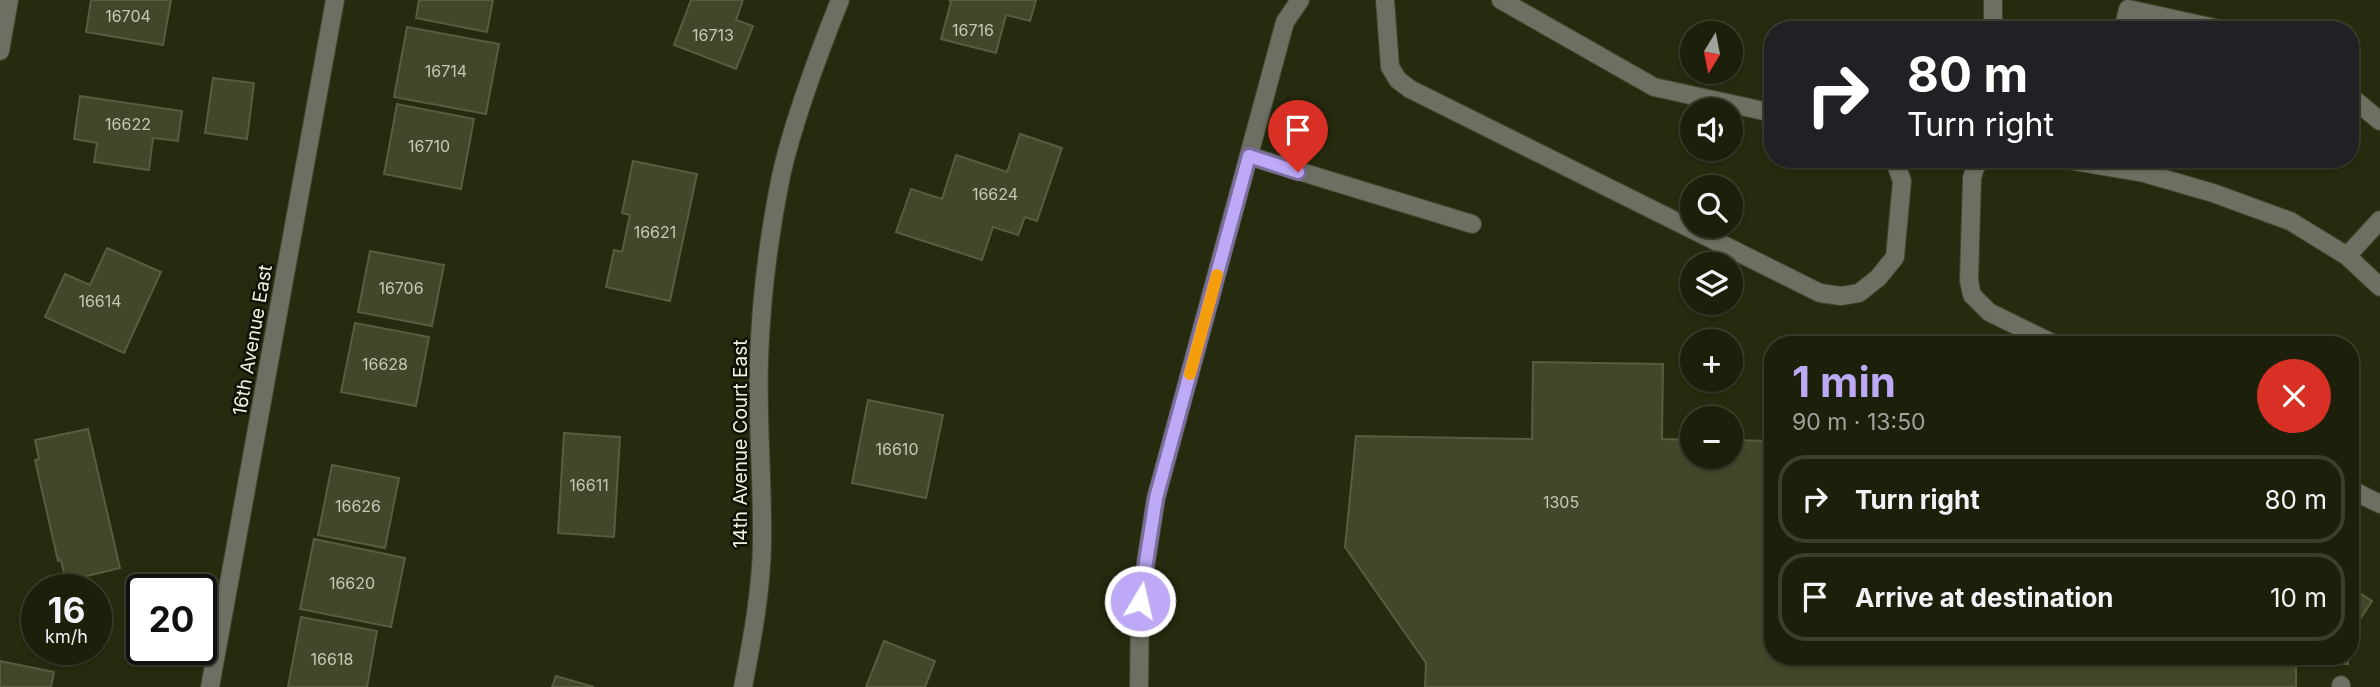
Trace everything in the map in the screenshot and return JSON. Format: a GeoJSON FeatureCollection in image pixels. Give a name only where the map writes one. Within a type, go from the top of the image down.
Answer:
{"type":"FeatureCollection","features":[{"type":"Feature","properties":{"kind":"street"},"geometry":{"type":"LineString","coordinates":[[0,51],[9,0]]}},
{"type":"Feature","properties":{"kind":"street","name":"16th Avenue East"},"geometry":{"type":"LineString","coordinates":[[210,687],[335,0]]}},
{"type":"Feature","properties":{"kind":"street","name":"14th Avenue Court East"},"geometry":{"type":"LineString","coordinates":[[743,687],[755,624],[762,546],[759,357],[767,263],[782,175],[802,106],[840,0]]}},
{"type":"Feature","properties":{"kind":"street"},"geometry":{"type":"LineString","coordinates":[[1139,687],[1140,601],[1156,498],[1285,22],[1300,0]]}},
{"type":"Feature","properties":{"kind":"street"},"geometry":{"type":"LineString","coordinates":[[1385,0],[1390,67],[1398,80],[1410,89],[1820,293],[1841,296],[1859,293],[1878,278],[1895,257],[1902,180],[1897,168]]}},
{"type":"Feature","properties":{"kind":"street"},"geometry":{"type":"LineString","coordinates":[[1501,0],[1654,87],[1764,111]]}},
{"type":"Feature","properties":{"kind":"street"},"geometry":{"type":"LineString","coordinates":[[1993,0],[1993,21]]}},
{"type":"Feature","properties":{"kind":"street"},"geometry":{"type":"LineString","coordinates":[[2125,21],[2128,9],[2183,21]]}},
{"type":"Feature","properties":{"kind":"street"},"geometry":{"type":"LineString","coordinates":[[2359,104],[2380,121]]}},
{"type":"Feature","properties":{"kind":"street"},"geometry":{"type":"LineString","coordinates":[[1249,156],[1472,224]]}},
{"type":"Feature","properties":{"kind":"street"},"geometry":{"type":"LineString","coordinates":[[1975,168],[1972,178],[1969,281],[1972,295],[1989,312],[2038,336]]}},
{"type":"Feature","properties":{"kind":"street"},"geometry":{"type":"LineString","coordinates":[[2120,168],[2213,193],[2290,221],[2347,256],[2380,287]]}},
{"type":"Feature","properties":{"kind":"street"},"geometry":{"type":"LineString","coordinates":[[2347,256],[2380,220]]}},
{"type":"Feature","properties":{"kind":"street"},"geometry":{"type":"LineString","coordinates":[[2359,494],[2380,504]]}},
{"type":"Feature","properties":{"kind":"building"},"geometry":{"type":"Polygon","coordinates":[[[91,0],[171,0],[163,45],[86,32],[91,0]]]}},
{"type":"Feature","properties":{"kind":"building"},"geometry":{"type":"Polygon","coordinates":[[[419,0],[493,0],[487,32],[416,18],[419,0]]]}},
{"type":"Feature","properties":{"kind":"building"},"geometry":{"type":"Polygon","coordinates":[[[691,0],[743,0],[736,20],[753,26],[736,69],[674,45],[691,0]]]}},
{"type":"Feature","properties":{"kind":"building"},"geometry":{"type":"Polygon","coordinates":[[[949,0],[1036,0],[1030,21],[1006,15],[996,53],[941,39],[951,2],[949,0]]]}},
{"type":"Feature","properties":{"kind":"building"},"geometry":{"type":"Polygon","coordinates":[[[407,27],[499,44],[486,114],[394,97],[407,27]]]}},
{"type":"Feature","properties":{"kind":"building"},"geometry":{"type":"Polygon","coordinates":[[[213,78],[254,83],[247,139],[205,133],[213,78]]]}},
{"type":"Feature","properties":{"kind":"building"},"geometry":{"type":"Polygon","coordinates":[[[80,96],[182,111],[178,141],[153,138],[149,170],[94,162],[97,143],[74,139],[80,96]]]}},
{"type":"Feature","properties":{"kind":"building"},"geometry":{"type":"Polygon","coordinates":[[[397,104],[474,119],[461,189],[384,174],[397,104]]]}},
{"type":"Feature","properties":{"kind":"building"},"geometry":{"type":"Polygon","coordinates":[[[1020,134],[1062,148],[1037,221],[1025,217],[1018,235],[993,227],[982,260],[896,232],[911,189],[942,199],[956,155],[1007,172],[1020,134]]]}},
{"type":"Feature","properties":{"kind":"building"},"geometry":{"type":"Polygon","coordinates":[[[633,161],[697,174],[670,301],[606,287],[614,250],[622,252],[630,215],[622,213],[633,161]]]}},
{"type":"Feature","properties":{"kind":"building"},"geometry":{"type":"Polygon","coordinates":[[[107,248],[161,272],[124,353],[45,317],[65,274],[90,285],[107,248]]]}},
{"type":"Feature","properties":{"kind":"building"},"geometry":{"type":"Polygon","coordinates":[[[370,251],[444,265],[432,326],[358,312],[370,251]]]}},
{"type":"Feature","properties":{"kind":"building"},"geometry":{"type":"Polygon","coordinates":[[[355,323],[429,337],[416,406],[341,392],[355,323]]]}},
{"type":"Feature","properties":{"kind":"building"},"geometry":{"type":"Polygon","coordinates":[[[1533,362],[1663,364],[1662,439],[1680,440],[1680,469],[1743,469],[1743,440],[1764,441],[1764,665],[2296,665],[2296,687],[1425,687],[1426,663],[1345,547],[1356,436],[1532,439],[1533,362]]]}},
{"type":"Feature","properties":{"kind":"building"},"geometry":{"type":"Polygon","coordinates":[[[868,400],[943,415],[926,498],[852,483],[868,400]]]}},
{"type":"Feature","properties":{"kind":"building"},"geometry":{"type":"Polygon","coordinates":[[[88,429],[120,568],[95,574],[64,574],[61,560],[58,561],[35,460],[39,459],[35,440],[88,429]]]}},
{"type":"Feature","properties":{"kind":"building"},"geometry":{"type":"Polygon","coordinates":[[[564,433],[620,437],[614,537],[558,533],[564,433]]]}},
{"type":"Feature","properties":{"kind":"building"},"geometry":{"type":"Polygon","coordinates":[[[332,465],[399,478],[385,548],[318,535],[332,465]]]}},
{"type":"Feature","properties":{"kind":"building"},"geometry":{"type":"Polygon","coordinates":[[[314,539],[405,558],[391,627],[300,609],[314,539]]]}},
{"type":"Feature","properties":{"kind":"building"},"geometry":{"type":"Polygon","coordinates":[[[2359,593],[2372,601],[2359,620],[2359,593]]]}},
{"type":"Feature","properties":{"kind":"building"},"geometry":{"type":"Polygon","coordinates":[[[301,617],[377,631],[367,687],[288,687],[301,617]]]}},
{"type":"Feature","properties":{"kind":"building"},"geometry":{"type":"Polygon","coordinates":[[[884,641],[935,661],[925,687],[866,687],[884,641]]]}},
{"type":"Feature","properties":{"kind":"building"},"geometry":{"type":"Polygon","coordinates":[[[0,661],[54,672],[51,687],[0,687],[0,661]]]}},
{"type":"Feature","properties":{"kind":"building"},"geometry":{"type":"Polygon","coordinates":[[[556,676],[594,687],[552,687],[556,676]]]}},
{"type":"Feature","properties":{"kind":"slow traffic"},"geometry":{"type":"LineString","coordinates":[[1190,374],[1217,275]]}},
{"type":"Feature","properties":{"kind":"route"},"geometry":{"type":"LineString","coordinates":[[1140,601],[1156,498],[1249,156],[1298,172]]}}]}
